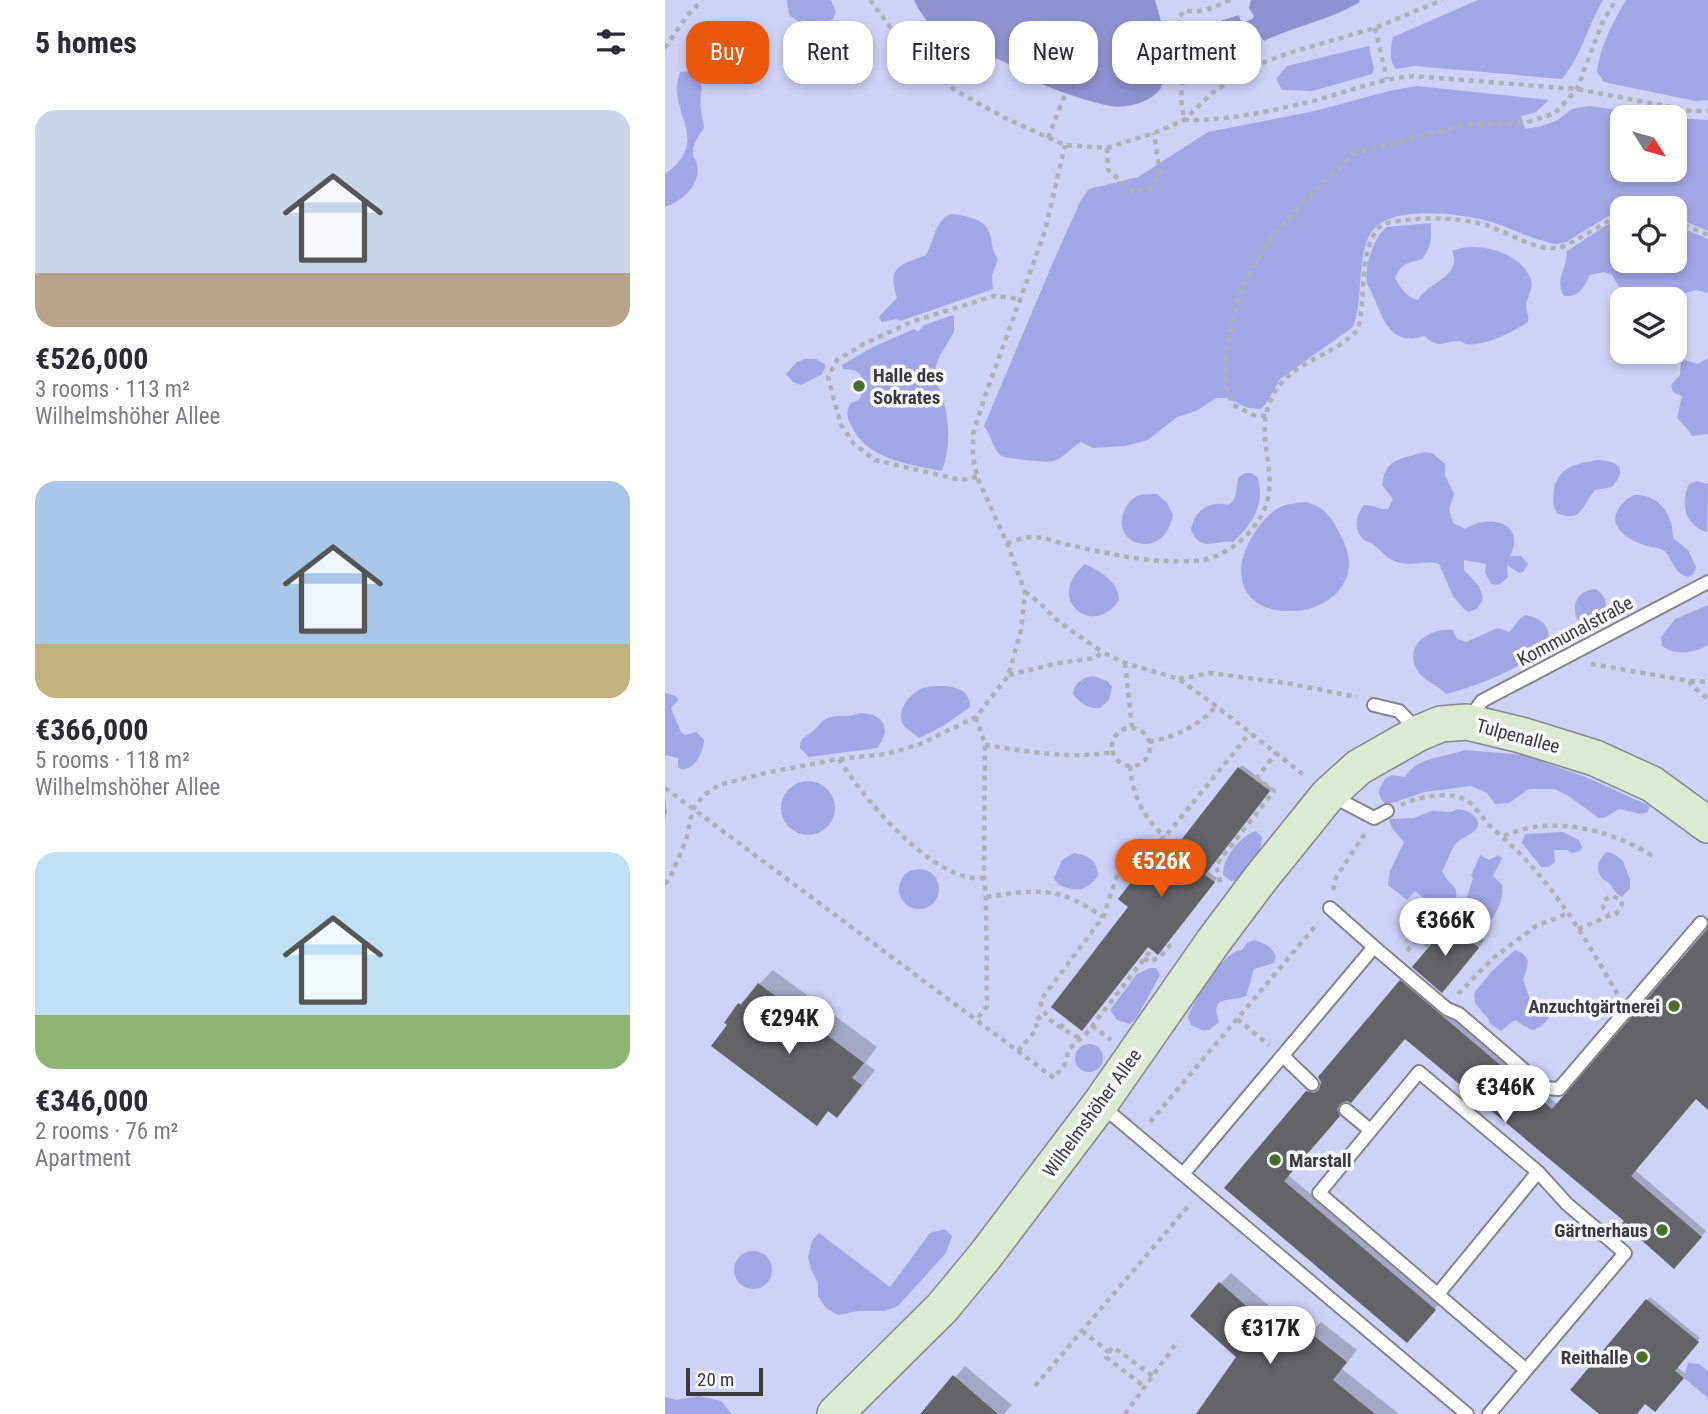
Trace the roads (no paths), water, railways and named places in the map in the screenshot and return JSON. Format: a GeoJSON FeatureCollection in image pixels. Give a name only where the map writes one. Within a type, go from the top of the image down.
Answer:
{"type":"FeatureCollection","features":[{"type":"Feature","properties":{"kind":"main road","name":"Tulpenallee"},"geometry":{"type":"LineString","coordinates":[[1328,794],[1359,767],[1419,733],[1441,724],[1467,722],[1521,735],[1595,758],[1652,785],[1708,825]]}},
{"type":"Feature","properties":{"kind":"main road","name":"Wilhelmshöher Allee"},"geometry":{"type":"LineString","coordinates":[[835,1414],[942,1307],[1039,1187],[1213,942],[1328,794]]}},
{"type":"Feature","properties":{"kind":"lane","name":"Kommunalstraße"},"geometry":{"type":"LineString","coordinates":[[1467,722],[1482,701],[1708,582]]}},
{"type":"Feature","properties":{"kind":"lane"},"geometry":{"type":"LineString","coordinates":[[1374,705],[1399,711],[1419,733]]}},
{"type":"Feature","properties":{"kind":"lane"},"geometry":{"type":"LineString","coordinates":[[1328,794],[1374,818],[1387,811]]}},
{"type":"Feature","properties":{"kind":"lane"},"geometry":{"type":"LineString","coordinates":[[1330,908],[1447,1009],[1458,1014],[1545,1088],[1559,1089],[1701,923]]}},
{"type":"Feature","properties":{"kind":"lane"},"geometry":{"type":"LineString","coordinates":[[1183,1174],[1374,947]]}},
{"type":"Feature","properties":{"kind":"lane"},"geometry":{"type":"LineString","coordinates":[[1283,1056],[1312,1084]]}},
{"type":"Feature","properties":{"kind":"lane"},"geometry":{"type":"LineString","coordinates":[[1489,1414],[1625,1253],[1567,1204],[1538,1172],[1419,1072],[1319,1192],[1526,1370]]}},
{"type":"Feature","properties":{"kind":"lane"},"geometry":{"type":"LineString","coordinates":[[1100,1104],[1468,1414]]}},
{"type":"Feature","properties":{"kind":"lane"},"geometry":{"type":"LineString","coordinates":[[1346,1110],[1370,1130]]}},
{"type":"Feature","properties":{"kind":"lane"},"geometry":{"type":"LineString","coordinates":[[1438,1294],[1538,1172]]}},
{"type":"Feature","properties":{"kind":"waterway"},"geometry":{"type":"LineString","coordinates":[[1257,21],[1261,19]]}},
{"type":"Feature","properties":{"kind":"place","name":"Halle des Sokrates"},"geometry":{"type":"Point","coordinates":[859,386]}},
{"type":"Feature","properties":{"kind":"place","name":"Anzuchtgärtnerei"},"geometry":{"type":"Point","coordinates":[1674,1006]}},
{"type":"Feature","properties":{"kind":"place","name":"Marstall"},"geometry":{"type":"Point","coordinates":[1275,1160]}},
{"type":"Feature","properties":{"kind":"place","name":"Gärtnerhaus"},"geometry":{"type":"Point","coordinates":[1662,1230]}},
{"type":"Feature","properties":{"kind":"place","name":"Reithalle"},"geometry":{"type":"Point","coordinates":[1642,1357]}}]}
